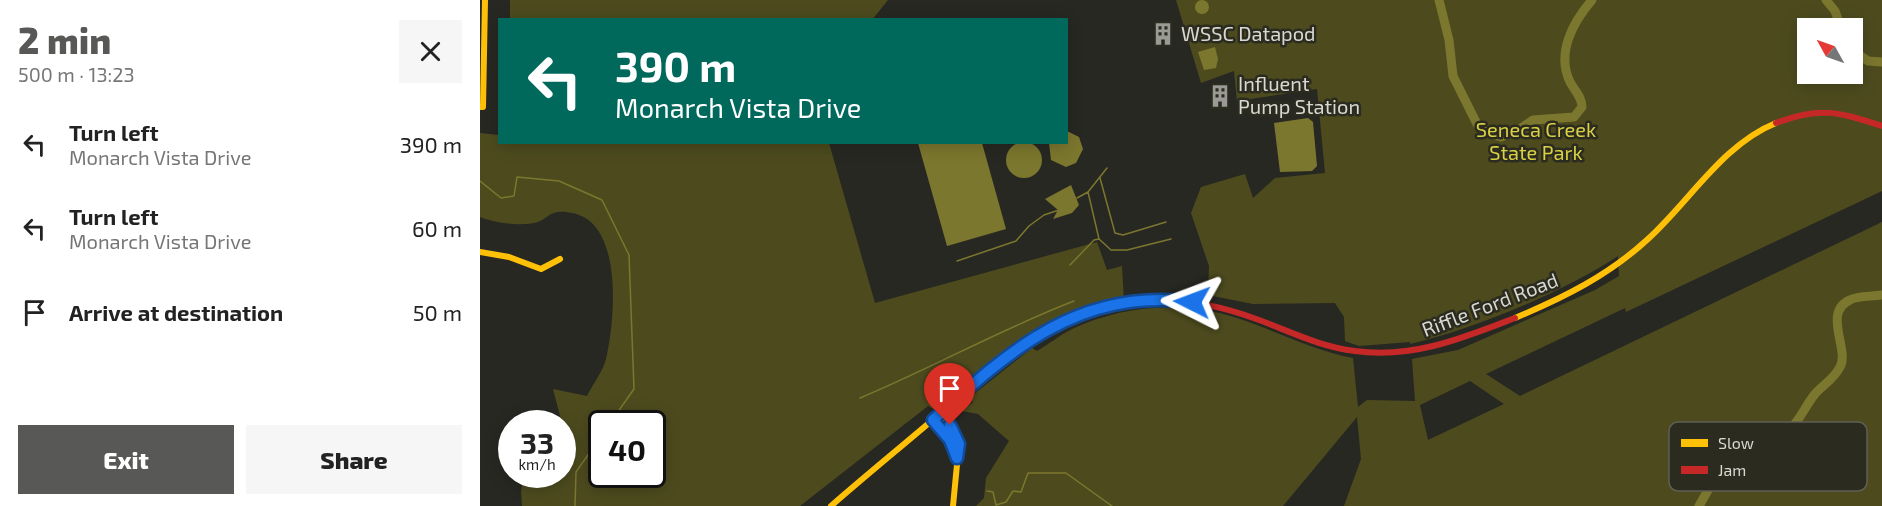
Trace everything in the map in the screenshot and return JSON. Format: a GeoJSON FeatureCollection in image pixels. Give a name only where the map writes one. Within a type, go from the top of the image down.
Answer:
{"type":"FeatureCollection","features":[{"type":"Feature","properties":{"kind":"street"},"geometry":{"type":"LineString","coordinates":[[480,107],[483,107],[485,0]]}},
{"type":"Feature","properties":{"kind":"street","name":"Riffle Ford Road"},"geometry":{"type":"LineString","coordinates":[[831,506],[1012,352],[1045,330],[1089,311],[1124,302],[1160,300],[1205,303],[1253,317],[1315,342],[1349,351],[1395,353],[1456,341],[1582,287],[1617,266],[1664,226],[1729,152],[1765,127],[1800,114],[1825,111],[1856,115],[1882,126]]}},
{"type":"Feature","properties":{"kind":"street"},"geometry":{"type":"LineString","coordinates":[[480,252],[514,258],[529,267],[540,269],[552,267],[560,259]]}},
{"type":"Feature","properties":{"kind":"street"},"geometry":{"type":"LineString","coordinates":[[940,413],[956,435],[959,444],[953,506]]}},
{"type":"Feature","properties":{"kind":"street"},"geometry":{"type":"LineString","coordinates":[[933,420],[950,440],[957,458]]}},
{"type":"Feature","properties":{"kind":"green space"},"geometry":{"type":"Polygon","coordinates":[[[510,0],[888,0],[874,18],[510,18],[510,0]]]}},
{"type":"Feature","properties":{"kind":"green space","name":"Seneca Creek State Park"},"geometry":{"type":"Polygon","coordinates":[[[1176,0],[1882,0],[1882,191],[1626,312],[1625,308],[1486,374],[1520,396],[1882,222],[1882,506],[1344,506],[1361,459],[1357,417],[1283,506],[976,506],[984,498],[986,478],[1009,441],[978,414],[962,411],[973,402],[969,398],[1032,348],[1037,351],[1068,331],[1092,321],[1133,310],[1154,308],[1196,309],[1237,318],[1308,345],[1353,358],[1358,407],[1367,400],[1415,401],[1412,359],[1458,350],[1595,290],[1619,276],[1618,256],[1572,283],[1518,308],[1435,338],[1410,344],[1410,342],[1359,346],[1345,341],[1344,317],[1335,303],[1253,304],[1208,295],[1209,266],[1191,213],[1201,187],[1245,174],[1253,198],[1275,178],[1325,173],[1317,89],[1237,101],[1234,71],[1201,83],[1176,0]],[[1470,381],[1420,405],[1428,440],[1504,404],[1470,381]]]}},
{"type":"Feature","properties":{"kind":"green space"},"geometry":{"type":"Polygon","coordinates":[[[480,133],[498,135],[498,144],[829,144],[875,303],[1097,242],[1107,270],[1122,266],[1124,302],[1089,311],[1037,335],[940,413],[928,406],[800,506],[522,506],[522,488],[576,488],[576,410],[558,410],[553,389],[587,396],[600,373],[606,359],[612,321],[612,275],[608,253],[601,234],[589,220],[572,213],[558,212],[539,222],[507,223],[480,217],[480,133]]]}},
{"type":"Feature","properties":{"kind":"shaded area"},"geometry":{"type":"Polygon","coordinates":[[[1199,0],[1205,0],[1209,7],[1205,14],[1199,14],[1195,10],[1195,4],[1199,0]]]}},
{"type":"Feature","properties":{"kind":"shaded area"},"geometry":{"type":"Polygon","coordinates":[[[1215,47],[1218,59],[1216,68],[1204,70],[1198,52],[1215,47]]]}},
{"type":"Feature","properties":{"kind":"shaded area"},"geometry":{"type":"Polygon","coordinates":[[[1308,118],[1313,122],[1317,166],[1312,171],[1280,172],[1274,123],[1308,118]]]}},
{"type":"Feature","properties":{"kind":"shaded area"},"geometry":{"type":"Polygon","coordinates":[[[1068,132],[1079,137],[1083,149],[1076,163],[1066,167],[1051,160],[1049,144],[1068,144],[1068,132]]]}},
{"type":"Feature","properties":{"kind":"shaded area"},"geometry":{"type":"Polygon","coordinates":[[[918,144],[982,144],[1006,229],[947,246],[918,144]]]}},
{"type":"Feature","properties":{"kind":"shaded area"},"geometry":{"type":"Polygon","coordinates":[[[1017,144],[1031,144],[1040,153],[1042,160],[1040,167],[1031,176],[1024,178],[1017,176],[1008,167],[1006,160],[1008,153],[1017,144]]]}},
{"type":"Feature","properties":{"kind":"shaded area"},"geometry":{"type":"Polygon","coordinates":[[[1071,185],[1079,205],[1072,213],[1053,219],[1058,210],[1045,199],[1071,185]]]}},
{"type":"Feature","properties":{"kind":"waterway"},"geometry":{"type":"LineString","coordinates":[[1439,0],[1449,40],[1453,76],[1477,124],[1487,133],[1501,137],[1517,131],[1533,120],[1574,117],[1582,107],[1580,97],[1566,71],[1566,49],[1573,28],[1592,0]]}},
{"type":"Feature","properties":{"kind":"waterway"},"geometry":{"type":"LineString","coordinates":[[1826,0],[1837,18]]}},
{"type":"Feature","properties":{"kind":"waterway"},"geometry":{"type":"LineString","coordinates":[[1863,58],[1868,61],[1882,62]]}},
{"type":"Feature","properties":{"kind":"waterway"},"geometry":{"type":"LineString","coordinates":[[1077,198],[1088,192],[1107,168]]}},
{"type":"Feature","properties":{"kind":"waterway"},"geometry":{"type":"LineString","coordinates":[[480,181],[501,198],[514,196],[517,177],[559,181],[602,200],[629,255],[634,389],[619,410]]}},
{"type":"Feature","properties":{"kind":"waterway"},"geometry":{"type":"LineString","coordinates":[[1100,178],[1115,233],[1123,235],[1166,222]]}},
{"type":"Feature","properties":{"kind":"waterway"},"geometry":{"type":"LineString","coordinates":[[1088,192],[1099,239],[1111,250],[1127,250],[1171,239]]}},
{"type":"Feature","properties":{"kind":"waterway"},"geometry":{"type":"LineString","coordinates":[[957,261],[1016,241],[1029,226],[1044,215],[1059,210]]}},
{"type":"Feature","properties":{"kind":"waterway"},"geometry":{"type":"LineString","coordinates":[[1070,265],[1094,240],[1099,239]]}},
{"type":"Feature","properties":{"kind":"waterway"},"geometry":{"type":"LineString","coordinates":[[1797,422],[1815,394],[1840,367],[1842,351],[1837,322],[1842,306],[1857,297],[1882,295]]}},
{"type":"Feature","properties":{"kind":"waterway"},"geometry":{"type":"LineString","coordinates":[[860,398],[1074,301]]}},
{"type":"Feature","properties":{"kind":"waterway"},"geometry":{"type":"LineString","coordinates":[[575,506],[576,472],[588,455]]}},
{"type":"Feature","properties":{"kind":"waterway"},"geometry":{"type":"LineString","coordinates":[[987,491],[993,492],[996,505],[1006,502],[1013,491],[1021,492],[1028,473],[1066,473],[1112,506]]}},
{"type":"Feature","properties":{"kind":"waterway"},"geometry":{"type":"LineString","coordinates":[[1699,506],[1708,491]]}},
{"type":"Feature","properties":{"kind":"traffic: slow"},"geometry":{"type":"LineString","coordinates":[[480,107],[483,107],[485,0]]}},
{"type":"Feature","properties":{"kind":"traffic: slow"},"geometry":{"type":"LineString","coordinates":[[1515,318],[1569,293],[1618,264],[1648,239],[1723,159],[1757,132],[1776,123]]}},
{"type":"Feature","properties":{"kind":"traffic: slow"},"geometry":{"type":"LineString","coordinates":[[480,252],[509,257],[541,269],[560,259]]}},
{"type":"Feature","properties":{"kind":"traffic: slow"},"geometry":{"type":"LineString","coordinates":[[831,506],[973,384],[1019,348],[1068,320],[1124,303]]}},
{"type":"Feature","properties":{"kind":"traffic: slow"},"geometry":{"type":"LineString","coordinates":[[940,413],[956,435],[959,444],[953,506]]}},
{"type":"Feature","properties":{"kind":"traffic: jam"},"geometry":{"type":"LineString","coordinates":[[1776,123],[1805,114],[1829,113],[1841,114],[1882,126]]}},
{"type":"Feature","properties":{"kind":"traffic: jam"},"geometry":{"type":"LineString","coordinates":[[1124,303],[1158,300],[1210,305],[1243,314],[1330,346],[1376,353],[1437,345],[1515,318]]}},
{"type":"Feature","properties":{"kind":"place","name":"WSSC Datapod"},"geometry":{"type":"Point","coordinates":[1163,34]}},
{"type":"Feature","properties":{"kind":"place","name":"Influent Pump Station"},"geometry":{"type":"Point","coordinates":[1220,96]}},
{"type":"Feature","properties":{"kind":"route"},"geometry":{"type":"LineString","coordinates":[[950,425],[959,444],[957,458],[950,440],[933,420],[1012,352],[1053,326],[1089,311],[1124,302],[1180,300],[1192,302]]}}]}
